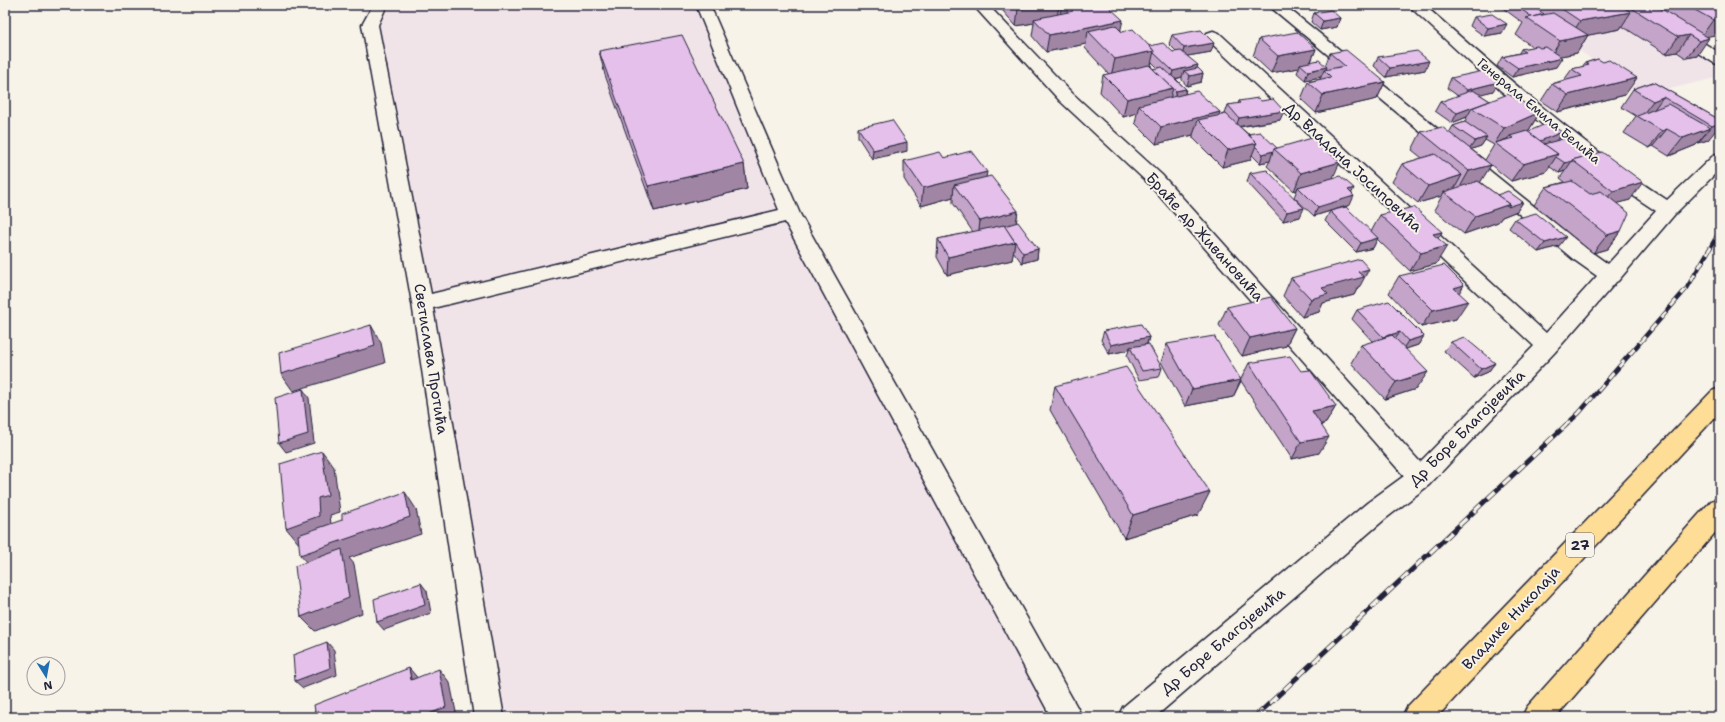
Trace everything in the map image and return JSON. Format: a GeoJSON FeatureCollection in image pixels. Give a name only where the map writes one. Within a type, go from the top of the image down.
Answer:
{"type":"FeatureCollection","features":[{"type":"Feature","properties":{"kind":"main road","name":"Владике Николаја"},"geometry":{"type":"LineString","coordinates":[[1417,717],[1720,397]]}},
{"type":"Feature","properties":{"kind":"main road"},"geometry":{"type":"LineString","coordinates":[[1537,717],[1720,509]]}},
{"type":"Feature","properties":{"kind":"street","name":"Светислава Протића"},"geometry":{"type":"LineString","coordinates":[[380,5],[370,25],[422,303],[489,717]]}},
{"type":"Feature","properties":{"kind":"street"},"geometry":{"type":"LineString","coordinates":[[703,5],[790,214],[1067,717]]}},
{"type":"Feature","properties":{"kind":"street","name":"Браће др Живановића"},"geometry":{"type":"LineString","coordinates":[[980,5],[1066,96],[1155,179],[1420,478]]}},
{"type":"Feature","properties":{"kind":"street"},"geometry":{"type":"LineString","coordinates":[[1274,5],[1580,254],[1611,276]]}},
{"type":"Feature","properties":{"kind":"street","name":"Генерала Емила Белића"},"geometry":{"type":"LineString","coordinates":[[1416,5],[1506,86],[1611,171],[1644,196],[1668,210]]}},
{"type":"Feature","properties":{"kind":"street"},"geometry":{"type":"LineString","coordinates":[[1631,5],[1720,60]]}},
{"type":"Feature","properties":{"kind":"street","name":"Др Владана Јосиповића"},"geometry":{"type":"LineString","coordinates":[[1213,36],[1547,346]]}},
{"type":"Feature","properties":{"kind":"street","name":"Др Боре Благојевића"},"geometry":{"type":"LineString","coordinates":[[1133,717],[1376,511],[1420,478],[1547,346],[1611,276],[1668,210],[1720,159]]}},
{"type":"Feature","properties":{"kind":"street"},"geometry":{"type":"LineString","coordinates":[[422,303],[790,214]]}},
{"type":"Feature","properties":{"kind":"shaded area"},"geometry":{"type":"Polygon","coordinates":[[[362,5],[703,5],[790,214],[1067,717],[489,717],[370,25],[362,5]]]}},
{"type":"Feature","properties":{"kind":"shaded area"},"geometry":{"type":"Polygon","coordinates":[[[1543,5],[1623,5],[1706,58],[1718,73],[1715,78],[1641,96],[1525,10],[1543,5]]]}},
{"type":"Feature","properties":{"kind":"building"},"geometry":{"type":"Polygon","coordinates":[[[1014,5],[1040,5],[1018,9],[1014,5]]]}},
{"type":"Feature","properties":{"kind":"building"},"geometry":{"type":"Polygon","coordinates":[[[1107,5],[1123,20],[1049,35],[1034,19],[1073,11],[1068,6],[1107,5]]]}},
{"type":"Feature","properties":{"kind":"building"},"geometry":{"type":"Polygon","coordinates":[[[1515,5],[1531,5],[1544,14],[1532,17],[1515,5]]]}},
{"type":"Feature","properties":{"kind":"building"},"geometry":{"type":"Polygon","coordinates":[[[1556,5],[1620,5],[1631,12],[1580,21],[1556,5]]]}},
{"type":"Feature","properties":{"kind":"building"},"geometry":{"type":"Polygon","coordinates":[[[1627,5],[1655,5],[1709,38],[1699,41],[1689,35],[1678,37],[1627,5]]]}},
{"type":"Feature","properties":{"kind":"building"},"geometry":{"type":"Polygon","coordinates":[[[1686,5],[1716,5],[1720,7],[1720,19],[1713,20],[1686,5]]]}},
{"type":"Feature","properties":{"kind":"building"},"geometry":{"type":"Polygon","coordinates":[[[1331,10],[1340,18],[1323,21],[1314,13],[1331,10]]]}},
{"type":"Feature","properties":{"kind":"building"},"geometry":{"type":"Polygon","coordinates":[[[1553,13],[1588,35],[1560,41],[1526,18],[1553,13]]]}},
{"type":"Feature","properties":{"kind":"building"},"geometry":{"type":"Polygon","coordinates":[[[1492,14],[1507,24],[1488,28],[1474,17],[1492,14]]]}},
{"type":"Feature","properties":{"kind":"building"},"geometry":{"type":"Polygon","coordinates":[[[1115,25],[1122,32],[1133,29],[1154,51],[1115,59],[1088,31],[1115,25]]]}},
{"type":"Feature","properties":{"kind":"building"},"geometry":{"type":"Polygon","coordinates":[[[1201,30],[1214,43],[1184,48],[1172,35],[1201,30]]]}},
{"type":"Feature","properties":{"kind":"building"},"geometry":{"type":"Polygon","coordinates":[[[1297,32],[1316,49],[1278,56],[1259,39],[1297,32]]]}},
{"type":"Feature","properties":{"kind":"building"},"geometry":{"type":"Polygon","coordinates":[[[682,35],[744,164],[648,186],[599,51],[682,35]]]}},
{"type":"Feature","properties":{"kind":"building"},"geometry":{"type":"Polygon","coordinates":[[[1163,43],[1173,52],[1181,51],[1198,65],[1173,71],[1154,53],[1150,46],[1163,43]]]}},
{"type":"Feature","properties":{"kind":"building"},"geometry":{"type":"Polygon","coordinates":[[[1537,46],[1540,48],[1546,47],[1562,58],[1518,68],[1502,57],[1525,52],[1521,49],[1537,46]]]}},
{"type":"Feature","properties":{"kind":"building"},"geometry":{"type":"Polygon","coordinates":[[[1346,50],[1385,82],[1323,95],[1308,82],[1331,77],[1324,70],[1345,66],[1330,53],[1346,50]]]}},
{"type":"Feature","properties":{"kind":"building"},"geometry":{"type":"Polygon","coordinates":[[[1417,51],[1429,61],[1390,68],[1378,57],[1417,51]]]}},
{"type":"Feature","properties":{"kind":"building"},"geometry":{"type":"Polygon","coordinates":[[[1598,59],[1603,62],[1609,60],[1637,78],[1568,95],[1552,84],[1582,76],[1572,69],[1589,65],[1585,63],[1598,59]]]}},
{"type":"Feature","properties":{"kind":"building"},"geometry":{"type":"Polygon","coordinates":[[[1319,60],[1327,67],[1308,71],[1300,64],[1319,60]]]}},
{"type":"Feature","properties":{"kind":"building"},"geometry":{"type":"Polygon","coordinates":[[[1149,65],[1173,88],[1127,99],[1103,75],[1149,65]]]}},
{"type":"Feature","properties":{"kind":"building"},"geometry":{"type":"Polygon","coordinates":[[[1162,67],[1186,89],[1176,91],[1153,69],[1162,67]]]}},
{"type":"Feature","properties":{"kind":"building"},"geometry":{"type":"Polygon","coordinates":[[[1198,68],[1203,73],[1190,76],[1184,71],[1198,68]]]}},
{"type":"Feature","properties":{"kind":"building"},"geometry":{"type":"Polygon","coordinates":[[[1483,71],[1499,82],[1467,90],[1451,78],[1483,71]]]}},
{"type":"Feature","properties":{"kind":"building"},"geometry":{"type":"Polygon","coordinates":[[[1653,82],[1720,120],[1720,123],[1712,126],[1663,97],[1653,101],[1633,89],[1653,82]]]}},
{"type":"Feature","properties":{"kind":"building"},"geometry":{"type":"Polygon","coordinates":[[[1473,90],[1490,101],[1457,113],[1440,102],[1473,90]]]}},
{"type":"Feature","properties":{"kind":"building"},"geometry":{"type":"Polygon","coordinates":[[[1197,91],[1220,112],[1161,127],[1139,105],[1197,91]]]}},
{"type":"Feature","properties":{"kind":"building"},"geometry":{"type":"Polygon","coordinates":[[[1508,94],[1540,112],[1504,128],[1472,108],[1508,94]]]}},
{"type":"Feature","properties":{"kind":"building"},"geometry":{"type":"Polygon","coordinates":[[[1258,98],[1261,101],[1273,99],[1284,111],[1239,118],[1228,105],[1241,103],[1239,101],[1258,98]]]}},
{"type":"Feature","properties":{"kind":"building"},"geometry":{"type":"Polygon","coordinates":[[[1668,104],[1710,128],[1683,138],[1667,129],[1662,131],[1637,116],[1668,104]]]}},
{"type":"Feature","properties":{"kind":"building"},"geometry":{"type":"Polygon","coordinates":[[[1226,114],[1257,143],[1228,150],[1198,120],[1226,114]]]}},
{"type":"Feature","properties":{"kind":"building"},"geometry":{"type":"Polygon","coordinates":[[[892,120],[907,142],[873,150],[858,128],[892,120]]]}},
{"type":"Feature","properties":{"kind":"building"},"geometry":{"type":"Polygon","coordinates":[[[1465,122],[1487,137],[1475,141],[1453,126],[1465,122]]]}},
{"type":"Feature","properties":{"kind":"building"},"geometry":{"type":"Polygon","coordinates":[[[1548,123],[1562,132],[1540,141],[1527,132],[1548,123]]]}},
{"type":"Feature","properties":{"kind":"building"},"geometry":{"type":"Polygon","coordinates":[[[1442,127],[1491,165],[1469,171],[1421,132],[1442,127]]]}},
{"type":"Feature","properties":{"kind":"building"},"geometry":{"type":"Polygon","coordinates":[[[1527,131],[1558,154],[1523,164],[1495,143],[1513,138],[1510,136],[1527,131]]]}},
{"type":"Feature","properties":{"kind":"building"},"geometry":{"type":"Polygon","coordinates":[[[1260,132],[1277,148],[1263,154],[1255,146],[1257,143],[1248,134],[1260,132]]]}},
{"type":"Feature","properties":{"kind":"building"},"geometry":{"type":"Polygon","coordinates":[[[1312,138],[1340,162],[1301,173],[1274,149],[1312,138]]]}},
{"type":"Feature","properties":{"kind":"building"},"geometry":{"type":"Polygon","coordinates":[[[1566,138],[1591,155],[1565,163],[1556,157],[1558,154],[1544,144],[1566,138]]]}},
{"type":"Feature","properties":{"kind":"building"},"geometry":{"type":"Polygon","coordinates":[[[971,151],[987,172],[923,188],[904,161],[940,152],[944,158],[971,151]]]}},
{"type":"Feature","properties":{"kind":"building"},"geometry":{"type":"Polygon","coordinates":[[[1602,152],[1643,182],[1613,191],[1572,160],[1602,152]]]}},
{"type":"Feature","properties":{"kind":"building"},"geometry":{"type":"Polygon","coordinates":[[[1435,154],[1462,175],[1428,186],[1402,164],[1435,154]]]}},
{"type":"Feature","properties":{"kind":"building"},"geometry":{"type":"Polygon","coordinates":[[[1267,170],[1304,208],[1287,212],[1250,173],[1267,170]]]}},
{"type":"Feature","properties":{"kind":"building"},"geometry":{"type":"Polygon","coordinates":[[[991,176],[1018,211],[980,221],[954,185],[991,176]]]}},
{"type":"Feature","properties":{"kind":"building"},"geometry":{"type":"Polygon","coordinates":[[[1340,176],[1354,188],[1348,190],[1354,196],[1318,207],[1298,187],[1340,176]]]}},
{"type":"Feature","properties":{"kind":"building"},"geometry":{"type":"Polygon","coordinates":[[[1478,181],[1510,204],[1475,216],[1444,192],[1478,181]]]}},
{"type":"Feature","properties":{"kind":"building"},"geometry":{"type":"Polygon","coordinates":[[[1572,181],[1590,194],[1601,191],[1629,213],[1621,231],[1607,235],[1546,187],[1572,181]]]}},
{"type":"Feature","properties":{"kind":"building"},"geometry":{"type":"Polygon","coordinates":[[[1508,191],[1523,202],[1508,207],[1510,204],[1497,195],[1508,191]]]}},
{"type":"Feature","properties":{"kind":"building"},"geometry":{"type":"Polygon","coordinates":[[[1346,207],[1378,238],[1361,243],[1330,211],[1346,207]]]}},
{"type":"Feature","properties":{"kind":"building"},"geometry":{"type":"Polygon","coordinates":[[[1414,207],[1442,232],[1433,234],[1447,246],[1421,253],[1380,215],[1414,207]]]}},
{"type":"Feature","properties":{"kind":"building"},"geometry":{"type":"Polygon","coordinates":[[[1536,213],[1566,237],[1545,243],[1515,219],[1536,213]]]}},
{"type":"Feature","properties":{"kind":"building"},"geometry":{"type":"Polygon","coordinates":[[[1018,222],[1038,249],[1023,253],[1004,226],[1018,222]]]}},
{"type":"Feature","properties":{"kind":"building"},"geometry":{"type":"Polygon","coordinates":[[[1004,225],[1015,242],[948,257],[938,239],[1004,225]]]}},
{"type":"Feature","properties":{"kind":"building"},"geometry":{"type":"Polygon","coordinates":[[[1360,259],[1369,269],[1358,272],[1364,277],[1322,288],[1328,294],[1311,299],[1291,278],[1360,259]]]}},
{"type":"Feature","properties":{"kind":"building"},"geometry":{"type":"Polygon","coordinates":[[[1444,265],[1464,285],[1454,288],[1468,301],[1433,310],[1399,276],[1444,265]]]}},
{"type":"Feature","properties":{"kind":"building"},"geometry":{"type":"Polygon","coordinates":[[[1271,297],[1295,328],[1250,338],[1227,307],[1271,297]]]}},
{"type":"Feature","properties":{"kind":"building"},"geometry":{"type":"Polygon","coordinates":[[[1389,301],[1424,336],[1408,341],[1400,332],[1383,337],[1357,310],[1389,301]]]}},
{"type":"Feature","properties":{"kind":"building"},"geometry":{"type":"Polygon","coordinates":[[[1141,324],[1149,337],[1111,345],[1104,331],[1141,324]]]}},
{"type":"Feature","properties":{"kind":"building"},"geometry":{"type":"Polygon","coordinates":[[[371,325],[375,346],[281,374],[279,353],[371,325]]]}},
{"type":"Feature","properties":{"kind":"building"},"geometry":{"type":"Polygon","coordinates":[[[1392,335],[1428,372],[1396,382],[1361,345],[1392,335]]]}},
{"type":"Feature","properties":{"kind":"building"},"geometry":{"type":"Polygon","coordinates":[[[1214,336],[1241,380],[1192,389],[1167,344],[1214,336]]]}},
{"type":"Feature","properties":{"kind":"building"},"geometry":{"type":"Polygon","coordinates":[[[1464,337],[1495,363],[1481,369],[1451,342],[1464,337]]]}},
{"type":"Feature","properties":{"kind":"building"},"geometry":{"type":"Polygon","coordinates":[[[1149,344],[1162,368],[1142,371],[1130,347],[1149,344]]]}},
{"type":"Feature","properties":{"kind":"building"},"geometry":{"type":"Polygon","coordinates":[[[1290,356],[1301,371],[1310,370],[1336,406],[1312,411],[1329,437],[1301,442],[1249,363],[1290,356]]]}},
{"type":"Feature","properties":{"kind":"building"},"geometry":{"type":"Polygon","coordinates":[[[1126,367],[1210,492],[1133,515],[1055,386],[1126,367]]]}},
{"type":"Feature","properties":{"kind":"building"},"geometry":{"type":"Polygon","coordinates":[[[303,389],[308,434],[279,443],[275,398],[303,389]]]}},
{"type":"Feature","properties":{"kind":"building"},"geometry":{"type":"Polygon","coordinates":[[[322,451],[328,495],[318,498],[319,516],[286,528],[280,464],[322,451]]]}},
{"type":"Feature","properties":{"kind":"building"},"geometry":{"type":"Polygon","coordinates":[[[405,492],[410,517],[300,555],[298,535],[342,520],[342,514],[405,492]]]}},
{"type":"Feature","properties":{"kind":"building"},"geometry":{"type":"Polygon","coordinates":[[[342,549],[349,598],[301,617],[295,566],[342,549]]]}},
{"type":"Feature","properties":{"kind":"building"},"geometry":{"type":"Polygon","coordinates":[[[421,583],[425,605],[377,622],[374,599],[421,583]]]}},
{"type":"Feature","properties":{"kind":"building"},"geometry":{"type":"Polygon","coordinates":[[[327,642],[330,668],[295,681],[293,655],[327,642]]]}},
{"type":"Feature","properties":{"kind":"building"},"geometry":{"type":"Polygon","coordinates":[[[409,668],[411,680],[439,669],[446,707],[422,717],[316,717],[314,705],[409,668]]]}},
{"type":"Feature","properties":{"kind":"railway"},"geometry":{"type":"LineString","coordinates":[[1565,426],[1579,413],[1687,288],[1720,231]]}},
{"type":"Feature","properties":{"kind":"railway"},"geometry":{"type":"LineString","coordinates":[[1255,717],[1566,425]]}}]}
